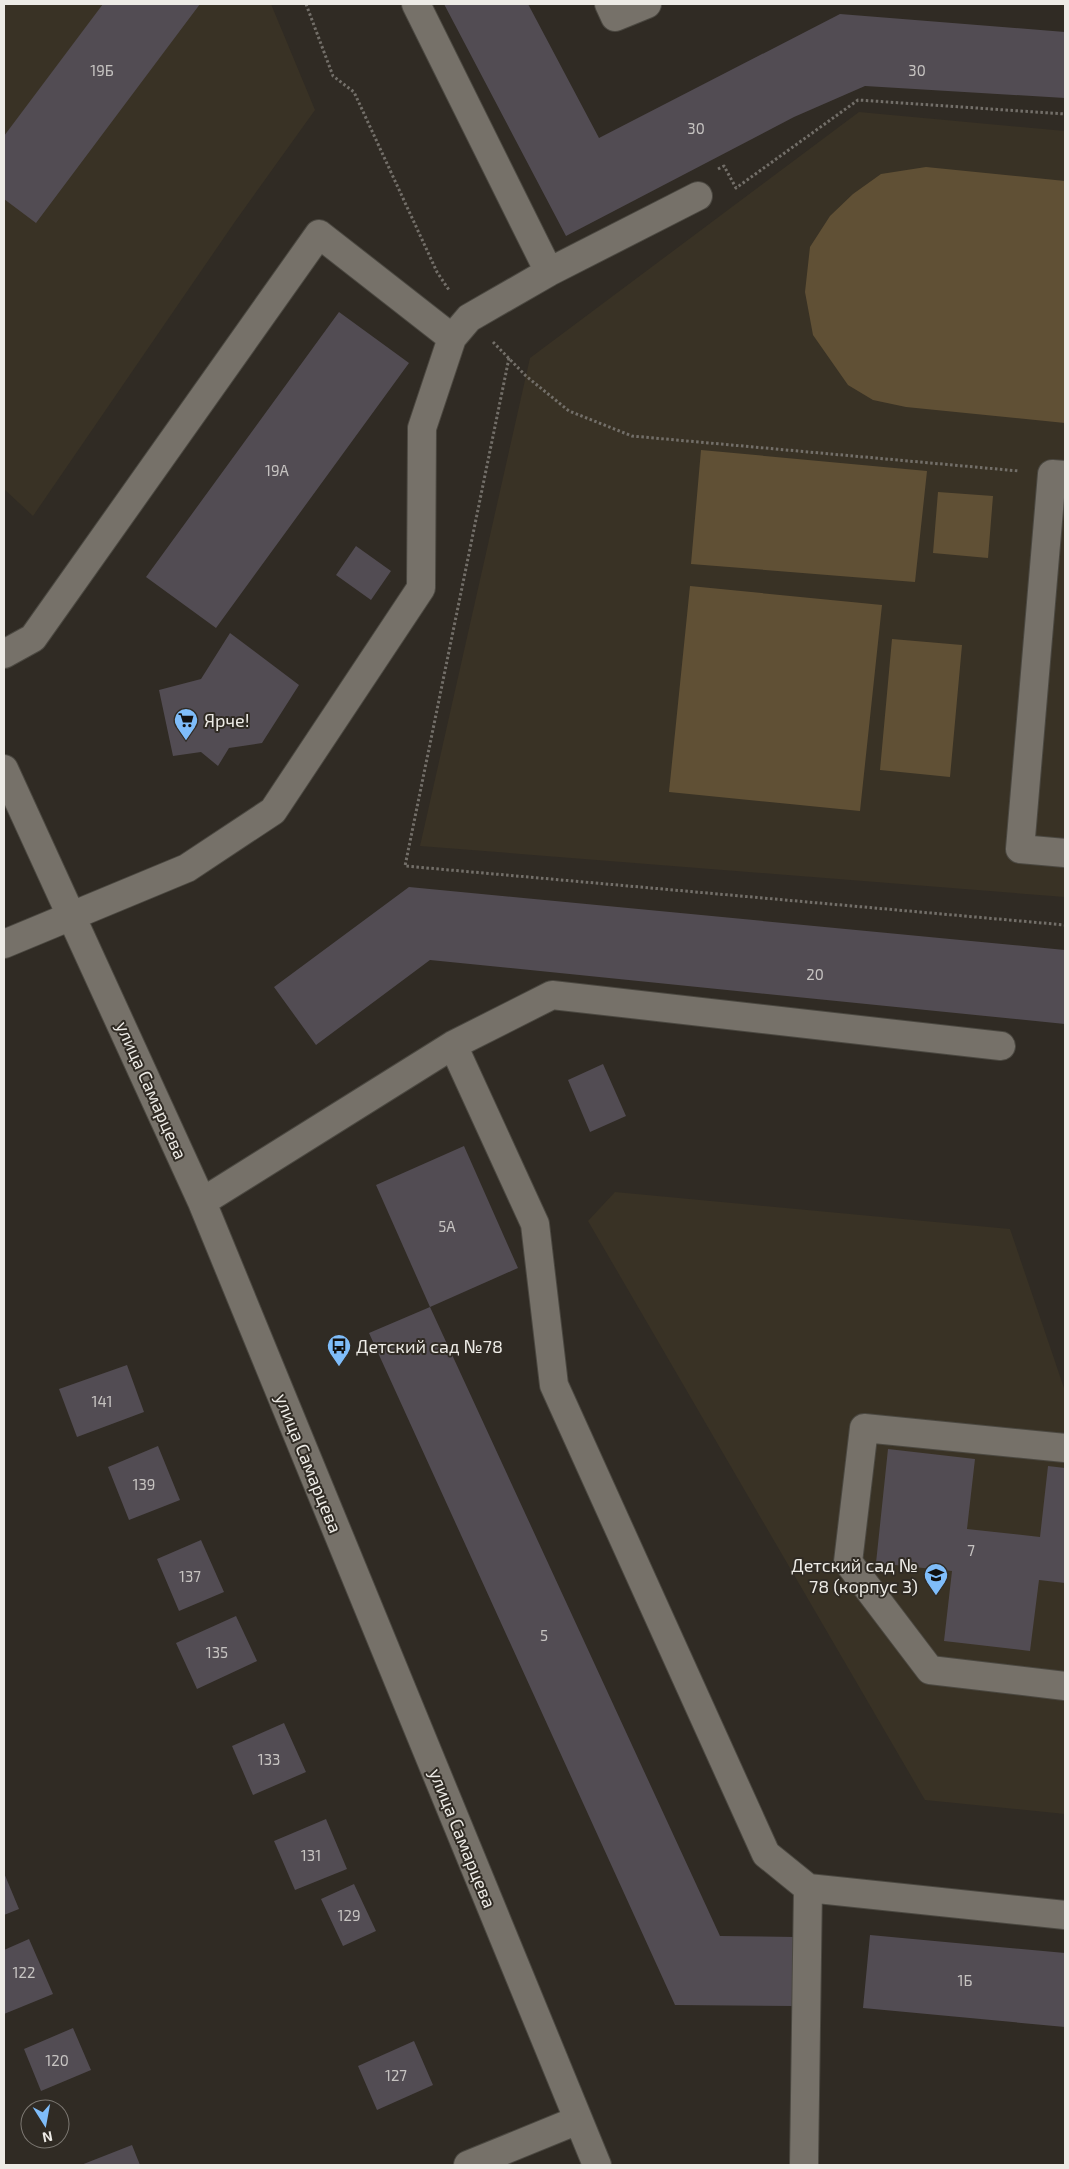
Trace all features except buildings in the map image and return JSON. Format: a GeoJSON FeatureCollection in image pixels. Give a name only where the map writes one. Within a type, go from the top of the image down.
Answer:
{"type":"FeatureCollection","features":[{"type":"Feature","properties":{"kind":"street"},"geometry":{"type":"LineString","coordinates":[[416,4],[549,272]]}},
{"type":"Feature","properties":{"kind":"street"},"geometry":{"type":"LineString","coordinates":[[609,4],[615,17],[647,4]]}},
{"type":"Feature","properties":{"kind":"street"},"geometry":{"type":"LineString","coordinates":[[4,944],[187,868],[273,811],[421,588],[422,428],[461,328],[549,272],[698,196]]}},
{"type":"Feature","properties":{"kind":"street"},"geometry":{"type":"LineString","coordinates":[[4,654],[33,638],[319,234],[461,328]]}},
{"type":"Feature","properties":{"kind":"street"},"geometry":{"type":"LineString","coordinates":[[1059,474],[1020,849],[1065,853]]}},
{"type":"Feature","properties":{"kind":"street","name":"улица Самарцева"},"geometry":{"type":"LineString","coordinates":[[4,769],[202,1202],[597,2165]]}},
{"type":"Feature","properties":{"kind":"street"},"geometry":{"type":"LineString","coordinates":[[202,1202],[453,1045],[552,995],[1001,1046]]}},
{"type":"Feature","properties":{"kind":"street"},"geometry":{"type":"LineString","coordinates":[[453,1045],[535,1224],[554,1384],[766,1854],[808,1888],[1065,1914]]}},
{"type":"Feature","properties":{"kind":"street"},"geometry":{"type":"LineString","coordinates":[[1065,1448],[864,1428],[848,1562],[930,1670],[1065,1686]]}},
{"type":"Feature","properties":{"kind":"street"},"geometry":{"type":"LineString","coordinates":[[804,2165],[808,1888]]}},
{"type":"Feature","properties":{"kind":"street"},"geometry":{"type":"LineString","coordinates":[[468,2165],[578,2120]]}},
{"type":"Feature","properties":{"kind":"path"},"geometry":{"type":"LineString","coordinates":[[306,4],[333,76],[354,92],[461,328],[509,358],[526,376],[569,411],[632,436],[1059,474]]}},
{"type":"Feature","properties":{"kind":"path"},"geometry":{"type":"LineString","coordinates":[[716,170],[724,166],[736,188],[858,100],[1065,114]]}},
{"type":"Feature","properties":{"kind":"path"},"geometry":{"type":"LineString","coordinates":[[509,358],[405,866],[1065,925]]}},
{"type":"Feature","properties":{"kind":"shaded area"},"geometry":{"type":"Polygon","coordinates":[[[4,4],[271,4],[315,110],[234,223],[33,516],[4,489],[4,4]]]}},
{"type":"Feature","properties":{"kind":"shaded area"},"geometry":{"type":"Polygon","coordinates":[[[859,112],[1065,131],[1065,897],[420,846],[530,358],[859,112]]]}},
{"type":"Feature","properties":{"kind":"shaded area"},"geometry":{"type":"Polygon","coordinates":[[[926,167],[1065,181],[1065,423],[906,407],[873,400],[848,385],[813,335],[805,292],[810,247],[830,216],[853,194],[881,174],[926,167]]]}},
{"type":"Feature","properties":{"kind":"shaded area"},"geometry":{"type":"Polygon","coordinates":[[[701,450],[927,471],[915,582],[691,564],[701,450]]]}},
{"type":"Feature","properties":{"kind":"shaded area"},"geometry":{"type":"Polygon","coordinates":[[[938,492],[993,496],[988,558],[933,553],[938,492]]]}},
{"type":"Feature","properties":{"kind":"shaded area"},"geometry":{"type":"Polygon","coordinates":[[[690,586],[882,605],[860,811],[669,792],[690,586]]]}},
{"type":"Feature","properties":{"kind":"shaded area"},"geometry":{"type":"Polygon","coordinates":[[[892,639],[962,645],[950,777],[880,770],[892,639]]]}},
{"type":"Feature","properties":{"kind":"shaded area","name":"Детский сад № 78 (корпус 3)"},"geometry":{"type":"Polygon","coordinates":[[[615,1192],[1010,1229],[1065,1391],[1065,1814],[925,1800],[588,1221],[615,1192]]]}},
{"type":"Feature","properties":{"kind":"place","name":"Ярче!"},"geometry":{"type":"Point","coordinates":[186,741]}},
{"type":"Feature","properties":{"kind":"place","name":"Детский сад №78"},"geometry":{"type":"Point","coordinates":[339,1367]}},
{"type":"Feature","properties":{"kind":"place","name":"Детский сад № 78 (корпус 3)"},"geometry":{"type":"Point","coordinates":[936,1596]}}]}
